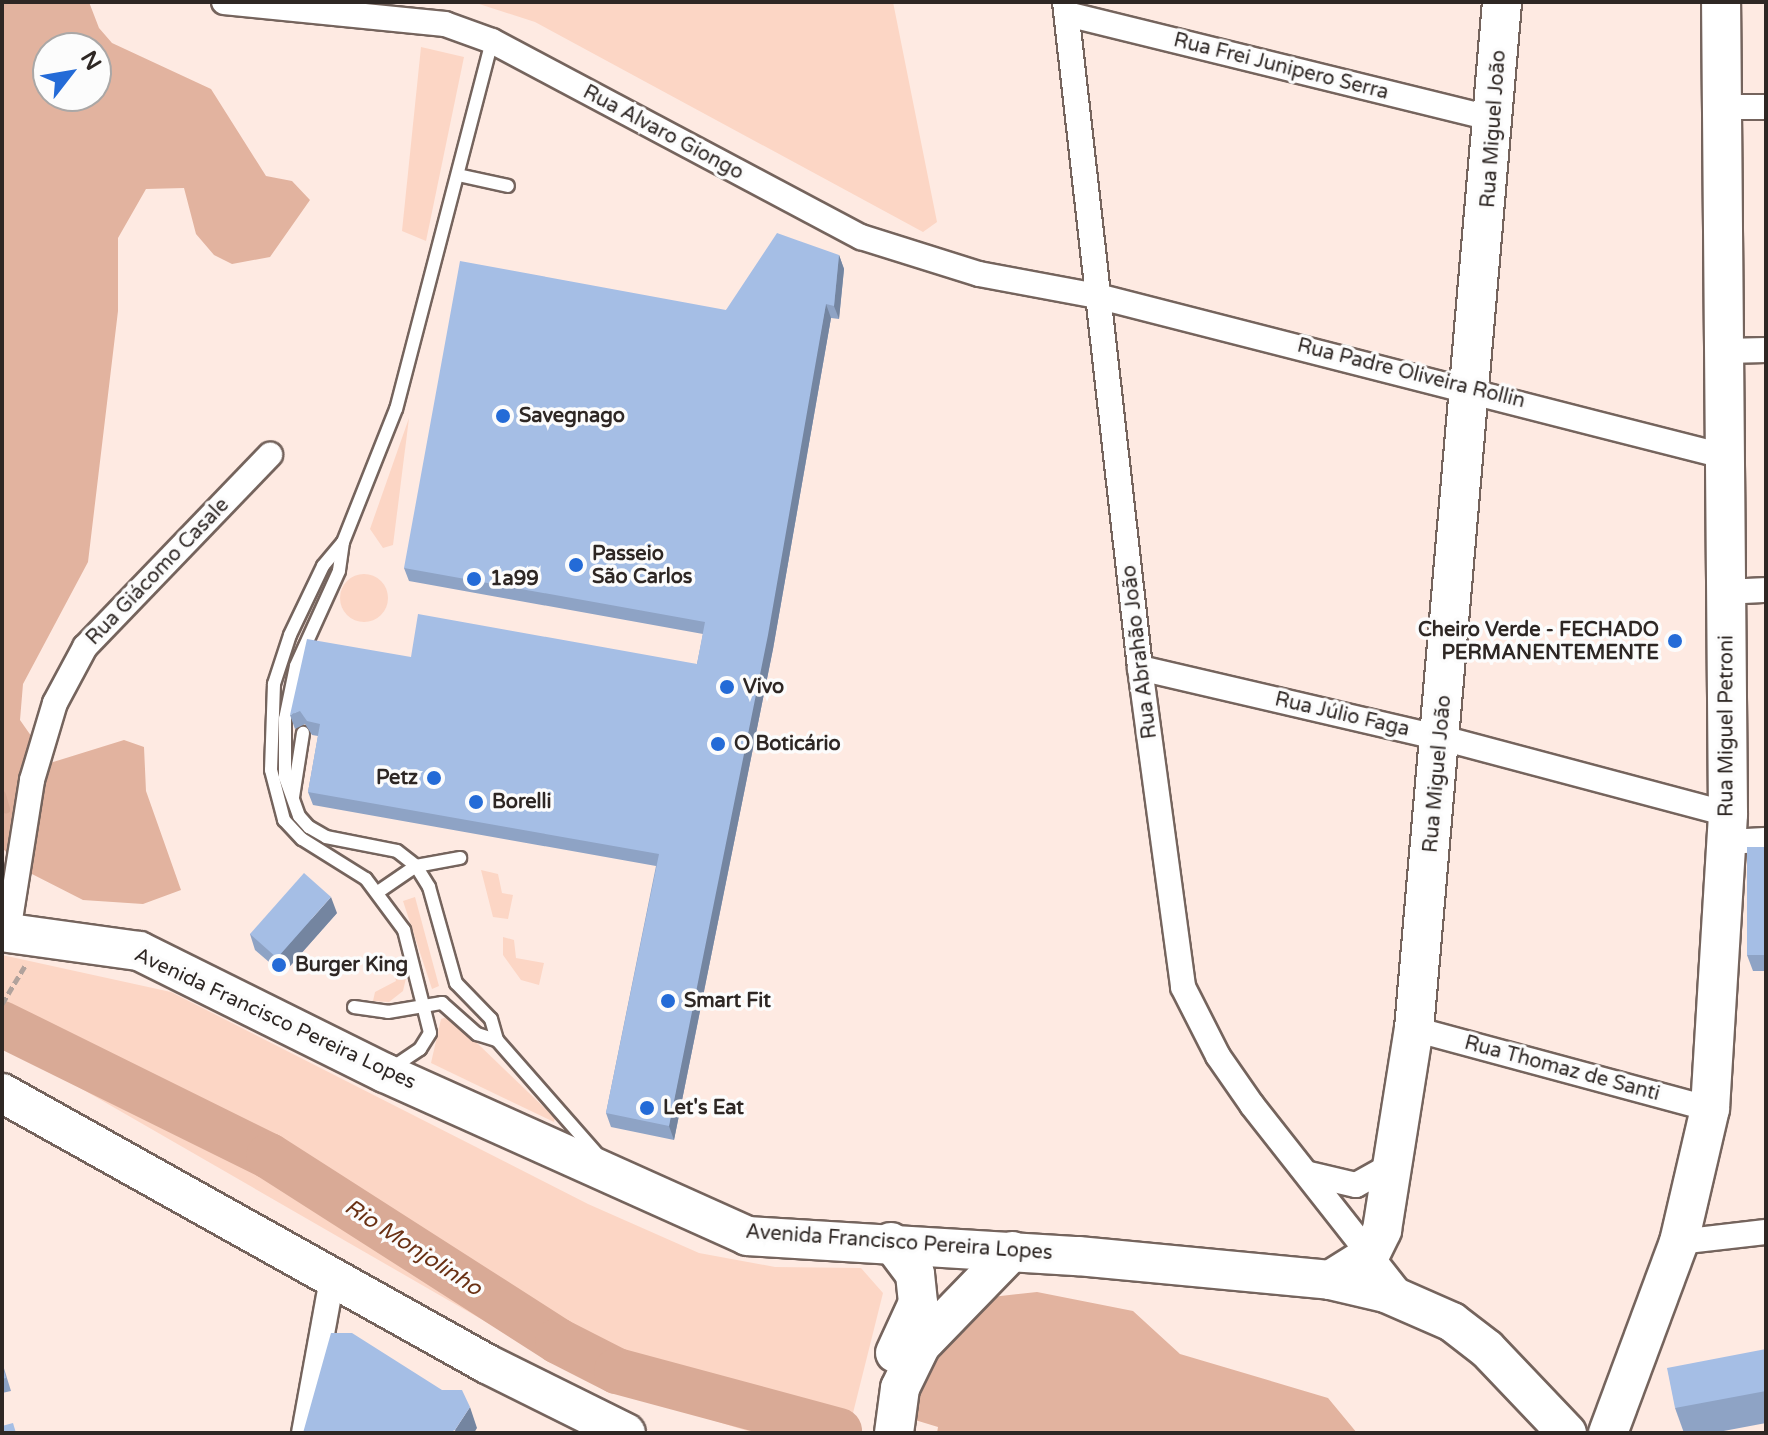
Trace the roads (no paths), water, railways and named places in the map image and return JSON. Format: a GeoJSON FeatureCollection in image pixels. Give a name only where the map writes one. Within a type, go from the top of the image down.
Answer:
{"type":"FeatureCollection","features":[{"type":"Feature","properties":{"kind":"main road","name":"Rua Miguel João"},"geometry":{"type":"LineString","coordinates":[[1370,1255],[1382,1230],[1414,1029],[1496,119],[1502,2]]}},
{"type":"Feature","properties":{"kind":"main road","name":"Rua Miguel Petroni"},"geometry":{"type":"LineString","coordinates":[[1608,1433],[1679,1242],[1710,1109],[1727,828],[1721,2]]}},
{"type":"Feature","properties":{"kind":"main road","name":"Avenida Francisco Pereira Lopes"},"geometry":{"type":"LineString","coordinates":[[5,932],[139,951],[385,1073],[747,1236],[1012,1251],[1330,1280],[1405,1300],[1452,1322],[1487,1349],[1567,1433]]}},
{"type":"Feature","properties":{"kind":"main road"},"geometry":{"type":"LineString","coordinates":[[2,1093],[332,1279],[626,1433]]}},
{"type":"Feature","properties":{"kind":"main road"},"geometry":{"type":"LineString","coordinates":[[876,1433],[884,1378],[918,1303],[915,1274],[891,1242]]}},
{"type":"Feature","properties":{"kind":"main road"},"geometry":{"type":"LineString","coordinates":[[894,1433],[900,1388],[921,1345],[1012,1251]]}},
{"type":"Feature","properties":{"kind":"main road"},"geometry":{"type":"LineString","coordinates":[[1330,1280],[1370,1255]]}},
{"type":"Feature","properties":{"kind":"street","name":"Rua Alvaro Giongo"},"geometry":{"type":"LineString","coordinates":[[224,2],[445,24],[492,41],[861,237],[979,274],[1097,296]]}},
{"type":"Feature","properties":{"kind":"street","name":"Rua Frei Junipero Serra"},"geometry":{"type":"LineString","coordinates":[[1066,8],[1496,119]]}},
{"type":"Feature","properties":{"kind":"street","name":"Rua Abrahão João"},"geometry":{"type":"LineString","coordinates":[[1066,8],[1140,668],[1183,987],[1218,1056],[1405,1300]]}},
{"type":"Feature","properties":{"kind":"street"},"geometry":{"type":"LineString","coordinates":[[1721,107],[1766,107]]}},
{"type":"Feature","properties":{"kind":"street","name":"Rua Padre Oliveira Rollin"},"geometry":{"type":"LineString","coordinates":[[1097,296],[1472,388],[1723,456]]}},
{"type":"Feature","properties":{"kind":"street"},"geometry":{"type":"LineString","coordinates":[[1725,351],[1766,350]]}},
{"type":"Feature","properties":{"kind":"street","name":"Rua Giácomo Casale"},"geometry":{"type":"LineString","coordinates":[[5,932],[32,780],[55,703],[85,647],[270,455]]}},
{"type":"Feature","properties":{"kind":"street"},"geometry":{"type":"LineString","coordinates":[[1726,592],[1766,590]]}},
{"type":"Feature","properties":{"kind":"street","name":"Rua Júlio Faga"},"geometry":{"type":"LineString","coordinates":[[1140,668],[1442,738],[1766,840]]}},
{"type":"Feature","properties":{"kind":"street","name":"Rua Thomaz de Santi"},"geometry":{"type":"LineString","coordinates":[[1414,1029],[1710,1109]]}},
{"type":"Feature","properties":{"kind":"street"},"geometry":{"type":"LineString","coordinates":[[1309,1174],[1356,1185],[1392,1165]]}},
{"type":"Feature","properties":{"kind":"street"},"geometry":{"type":"LineString","coordinates":[[1679,1242],[1766,1232]]}},
{"type":"Feature","properties":{"kind":"street"},"geometry":{"type":"LineString","coordinates":[[304,1433],[332,1279]]}},
{"type":"Feature","properties":{"kind":"lane"},"geometry":{"type":"LineString","coordinates":[[492,41],[396,409],[343,542],[339,571],[303,642],[288,695],[284,749],[292,800],[309,827],[326,837],[397,851],[416,866],[429,887],[456,983],[491,1019],[497,1040],[575,1124],[614,1177]]}},
{"type":"Feature","properties":{"kind":"lane"},"geometry":{"type":"LineString","coordinates":[[458,175],[508,186]]}},
{"type":"Feature","properties":{"kind":"lane"},"geometry":{"type":"LineString","coordinates":[[343,542],[323,566],[290,635],[274,684],[271,770],[284,820],[302,839],[378,892],[404,930],[425,1002],[430,1033],[420,1049],[385,1073]]}},
{"type":"Feature","properties":{"kind":"lane"},"geometry":{"type":"LineString","coordinates":[[292,800],[303,733]]}},
{"type":"Feature","properties":{"kind":"lane"},"geometry":{"type":"LineString","coordinates":[[378,892],[416,866],[460,858]]}},
{"type":"Feature","properties":{"kind":"lane"},"geometry":{"type":"LineString","coordinates":[[354,1007],[388,1012],[425,1002],[442,1003],[477,1034],[497,1040]]}},
{"type":"Feature","properties":{"kind":"waterway"},"geometry":{"type":"LineString","coordinates":[[2,795],[6,809]]}},
{"type":"Feature","properties":{"kind":"waterway","name":"Rio Monjolinho"},"geometry":{"type":"LineString","coordinates":[[2,1024],[269,1156],[558,1341],[617,1371],[839,1431]]}},
{"type":"Feature","properties":{"kind":"place","name":"Savegnago"},"geometry":{"type":"Point","coordinates":[503,416]}},
{"type":"Feature","properties":{"kind":"place","name":"Passeio São Carlos"},"geometry":{"type":"Point","coordinates":[576,565]}},
{"type":"Feature","properties":{"kind":"place","name":"1a99"},"geometry":{"type":"Point","coordinates":[474,579]}},
{"type":"Feature","properties":{"kind":"place","name":"Cheiro Verde - FECHADO PERMANENTEMENTE"},"geometry":{"type":"Point","coordinates":[1675,641]}},
{"type":"Feature","properties":{"kind":"place","name":"Vivo"},"geometry":{"type":"Point","coordinates":[727,687]}},
{"type":"Feature","properties":{"kind":"place","name":"O Boticário"},"geometry":{"type":"Point","coordinates":[718,744]}},
{"type":"Feature","properties":{"kind":"place","name":"Petz"},"geometry":{"type":"Point","coordinates":[434,778]}},
{"type":"Feature","properties":{"kind":"place","name":"Borelli"},"geometry":{"type":"Point","coordinates":[476,802]}},
{"type":"Feature","properties":{"kind":"place","name":"Burger King"},"geometry":{"type":"Point","coordinates":[279,965]}},
{"type":"Feature","properties":{"kind":"place","name":"Smart Fit"},"geometry":{"type":"Point","coordinates":[668,1001]}},
{"type":"Feature","properties":{"kind":"place","name":"Let's Eat"},"geometry":{"type":"Point","coordinates":[647,1108]}}]}
